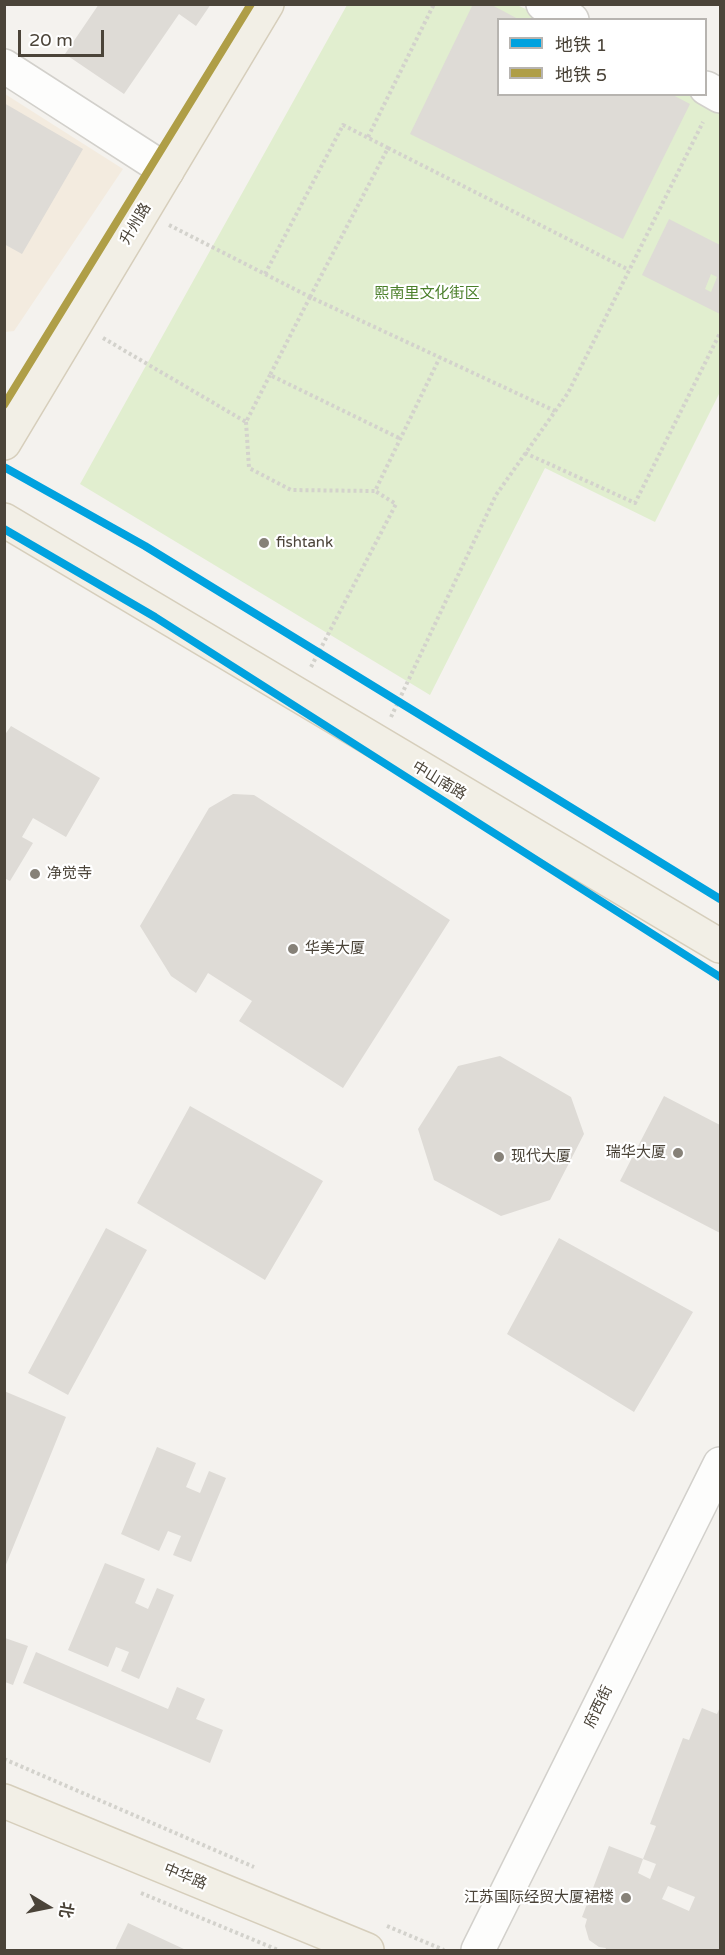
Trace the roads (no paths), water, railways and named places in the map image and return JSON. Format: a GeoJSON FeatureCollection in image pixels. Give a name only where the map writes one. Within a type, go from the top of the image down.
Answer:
{"type":"FeatureCollection","features":[{"type":"Feature","properties":{"kind":"main road","name":"升州路"},"geometry":{"type":"LineString","coordinates":[[4,443],[267,4]]}},
{"type":"Feature","properties":{"kind":"main road","name":"中山南路"},"geometry":{"type":"LineString","coordinates":[[482,807],[720,948]]}},
{"type":"Feature","properties":{"kind":"main road","name":"中华路"},"geometry":{"type":"LineString","coordinates":[[4,1801],[373,1936]]}},
{"type":"Feature","properties":{"kind":"street"},"geometry":{"type":"LineString","coordinates":[[543,4],[568,18]]}},
{"type":"Feature","properties":{"kind":"street"},"geometry":{"type":"LineString","coordinates":[[4,66],[167,171]]}},
{"type":"Feature","properties":{"kind":"street"},"geometry":{"type":"LineString","coordinates":[[4,520],[482,807]]}},
{"type":"Feature","properties":{"kind":"street","name":"府西街"},"geometry":{"type":"LineString","coordinates":[[478,1950],[720,1464]]}},
{"type":"Feature","properties":{"kind":"metro line","name":"5"},"geometry":{"type":"LineString","coordinates":[[4,405],[251,4]]}},
{"type":"Feature","properties":{"kind":"metro line","name":"1"},"geometry":{"type":"LineString","coordinates":[[4,467],[145,546],[720,899]]}},
{"type":"Feature","properties":{"kind":"metro line","name":"1"},"geometry":{"type":"LineString","coordinates":[[4,529],[155,617],[720,977]]}},
{"type":"Feature","properties":{"kind":"place","name":"fishtank"},"geometry":{"type":"Point","coordinates":[264,543]}},
{"type":"Feature","properties":{"kind":"place","name":"净觉寺"},"geometry":{"type":"Point","coordinates":[35,874]}},
{"type":"Feature","properties":{"kind":"place","name":"华美大厦"},"geometry":{"type":"Point","coordinates":[293,949]}},
{"type":"Feature","properties":{"kind":"place","name":"瑞华大厦"},"geometry":{"type":"Point","coordinates":[678,1153]}},
{"type":"Feature","properties":{"kind":"place","name":"现代大厦"},"geometry":{"type":"Point","coordinates":[499,1157]}},
{"type":"Feature","properties":{"kind":"place","name":"江苏国际经贸大厦裙楼"},"geometry":{"type":"Point","coordinates":[626,1898]}},
{"type":"Feature","properties":{"kind":"park label","name":"熙南里文化街区"},"geometry":{"type":"Point","coordinates":[427,294]}}]}
